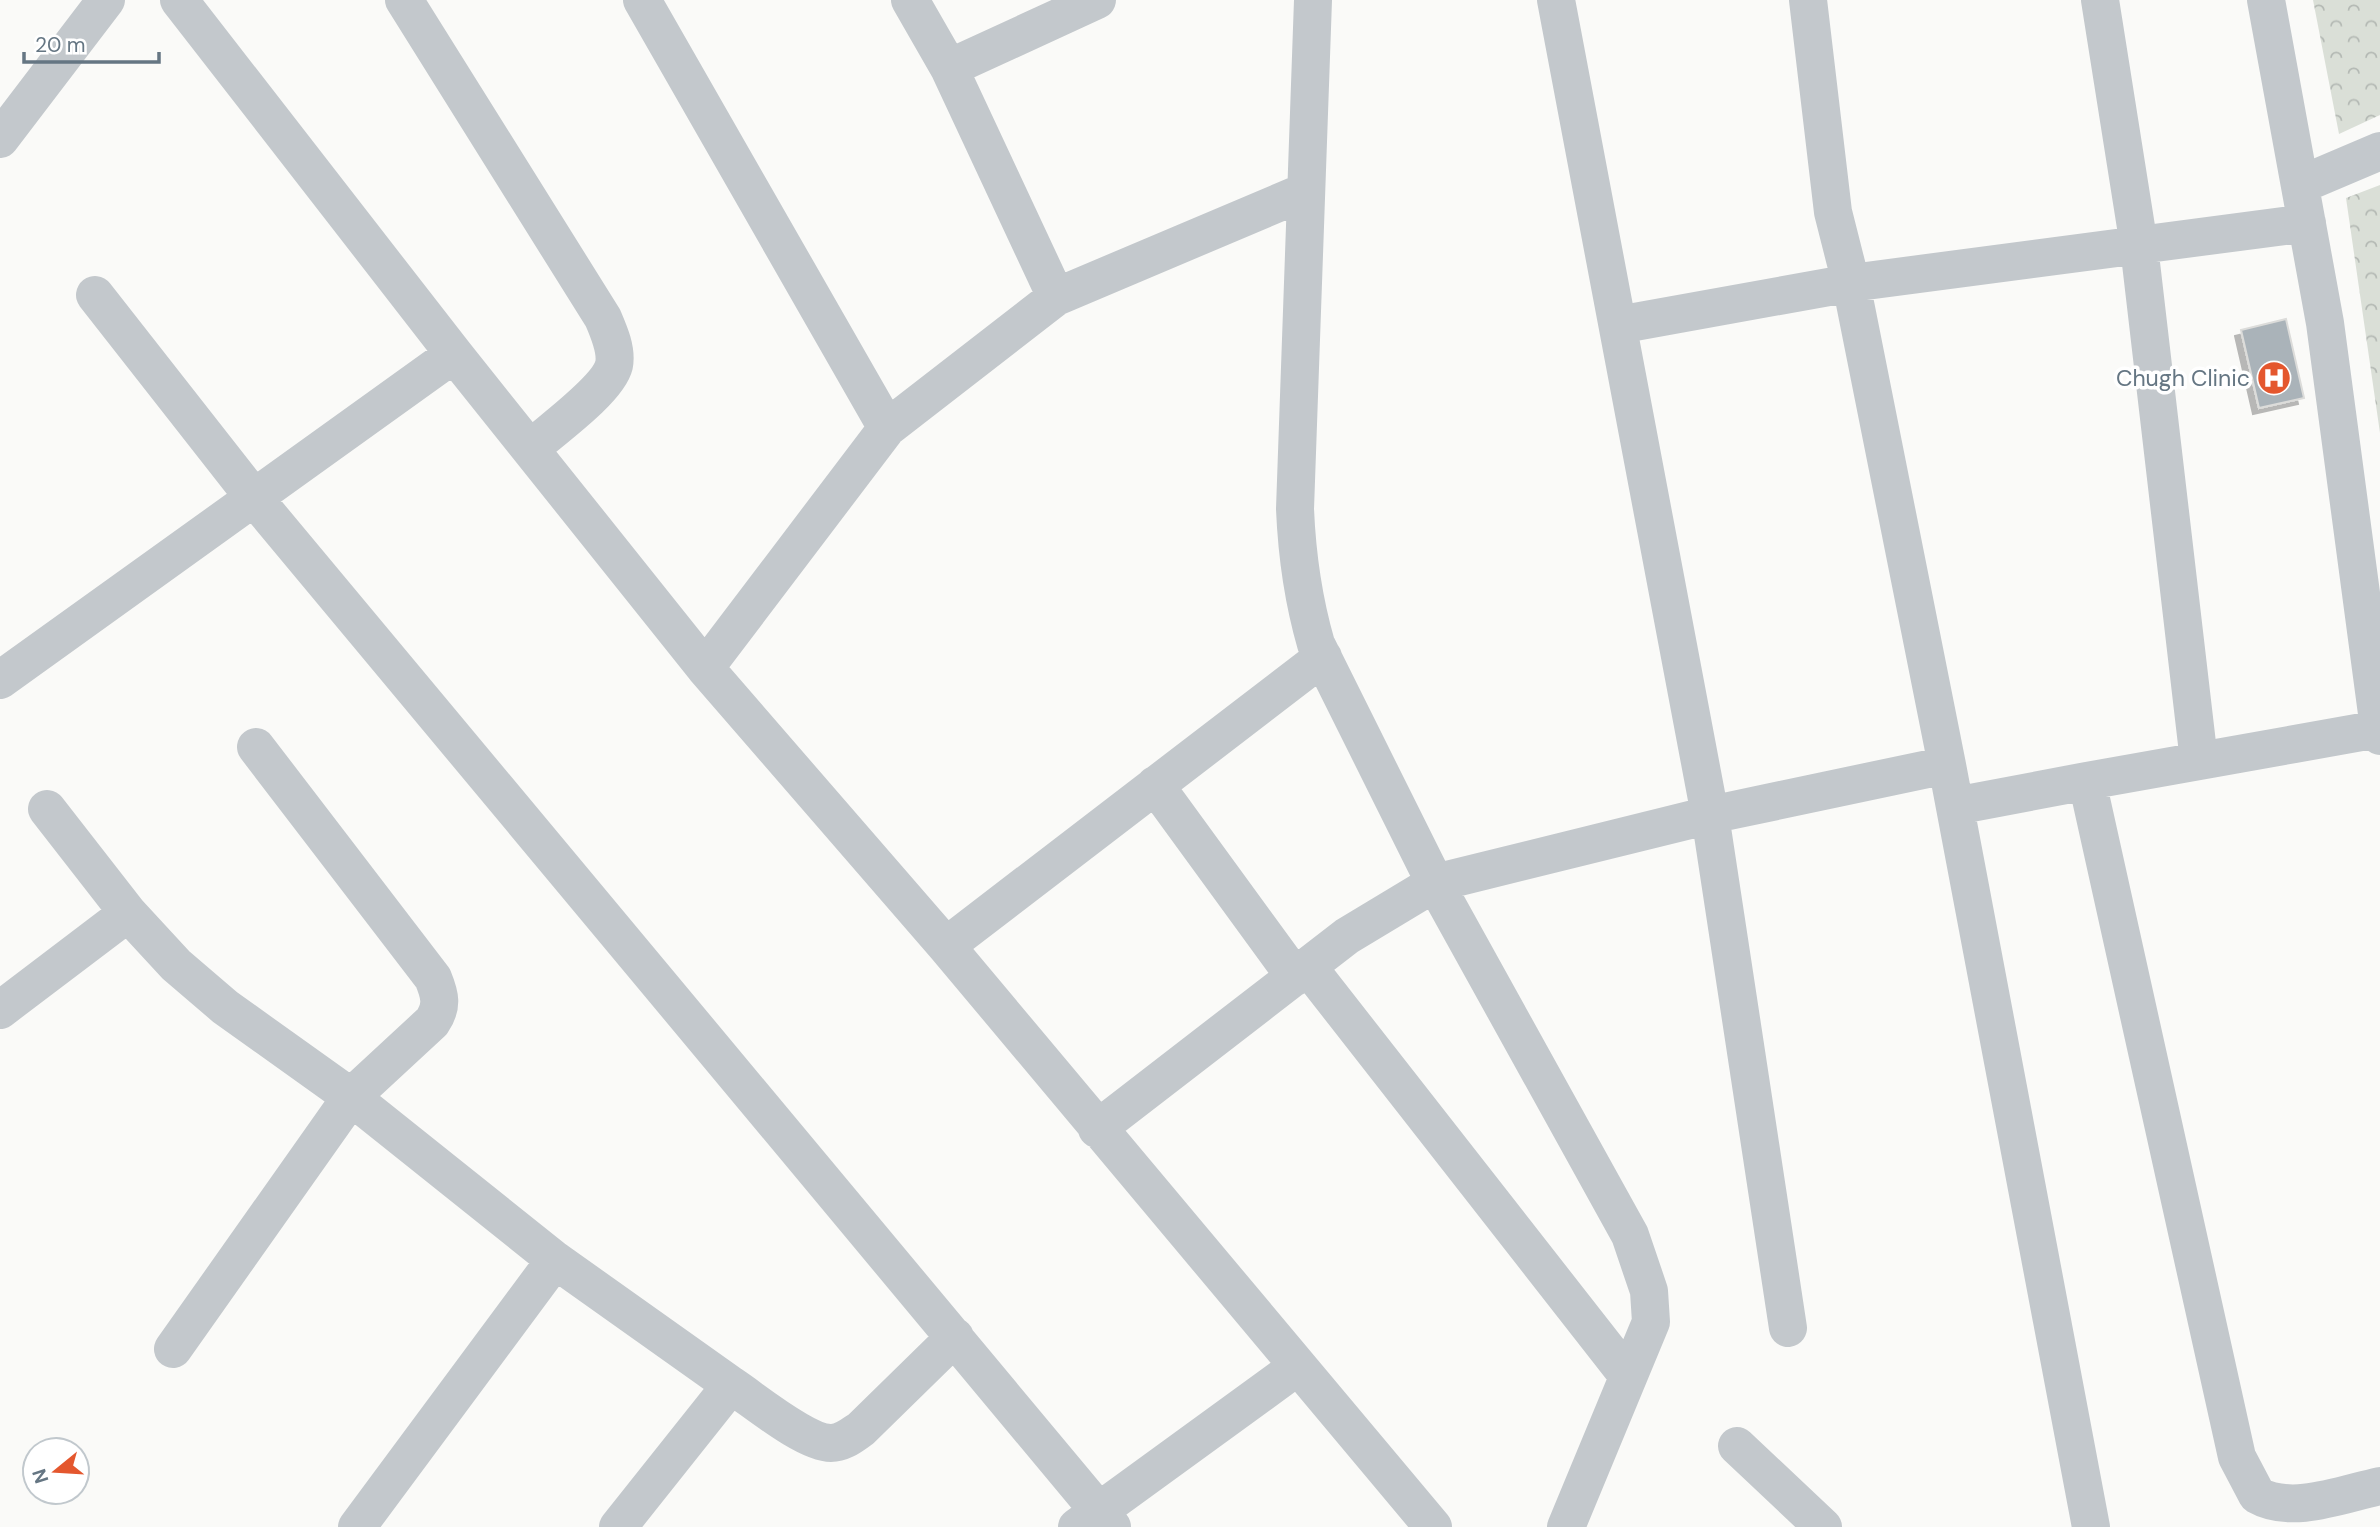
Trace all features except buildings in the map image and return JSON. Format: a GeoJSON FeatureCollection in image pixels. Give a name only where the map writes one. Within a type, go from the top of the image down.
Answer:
{"type":"FeatureCollection","features":[{"type":"Feature","properties":{"kind":"street"},"geometry":{"type":"LineString","coordinates":[[0,139],[106,0]]}},
{"type":"Feature","properties":{"kind":"street"},"geometry":{"type":"LineString","coordinates":[[179,0],[454,354],[705,668],[946,946],[1433,1527]]}},
{"type":"Feature","properties":{"kind":"street"},"geometry":{"type":"LineString","coordinates":[[404,0],[603,318],[610,336],[614,366],[603,384],[530,449]]}},
{"type":"Feature","properties":{"kind":"street"},"geometry":{"type":"LineString","coordinates":[[642,0],[887,428]]}},
{"type":"Feature","properties":{"kind":"street"},"geometry":{"type":"LineString","coordinates":[[910,0],[949,68],[1056,297]]}},
{"type":"Feature","properties":{"kind":"street"},"geometry":{"type":"LineString","coordinates":[[949,68],[1097,0]]}},
{"type":"Feature","properties":{"kind":"street"},"geometry":{"type":"LineString","coordinates":[[1312,0],[1295,509],[1298,566],[1305,606],[1316,644],[1435,883],[1630,1235],[1649,1291],[1651,1322],[1566,1527]]}},
{"type":"Feature","properties":{"kind":"street"},"geometry":{"type":"LineString","coordinates":[[1556,0],[1710,815],[1788,1328]]}},
{"type":"Feature","properties":{"kind":"street"},"geometry":{"type":"LineString","coordinates":[[1808,0],[1833,212],[1851,284],[1947,765],[2091,1527]]}},
{"type":"Feature","properties":{"kind":"street"},"geometry":{"type":"LineString","coordinates":[[2100,0],[2139,246],[2199,761]]}},
{"type":"Feature","properties":{"kind":"street"},"geometry":{"type":"LineString","coordinates":[[1955,806],[2199,761],[2379,733],[2325,323],[2266,0]]}},
{"type":"Feature","properties":{"kind":"street"},"geometry":{"type":"LineString","coordinates":[[2300,186],[2380,151]]}},
{"type":"Feature","properties":{"kind":"street"},"geometry":{"type":"LineString","coordinates":[[705,668],[887,428],[1056,297],[1304,192]]}},
{"type":"Feature","properties":{"kind":"street"},"geometry":{"type":"LineString","coordinates":[[1618,325],[1851,284],[2307,223]]}},
{"type":"Feature","properties":{"kind":"street"},"geometry":{"type":"LineString","coordinates":[[95,295],[255,499],[955,1337],[1096,1521],[1297,1367]]}},
{"type":"Feature","properties":{"kind":"street"},"geometry":{"type":"LineString","coordinates":[[0,680],[454,354]]}},
{"type":"Feature","properties":{"kind":"street"},"geometry":{"type":"LineString","coordinates":[[946,946],[1323,657]]}},
{"type":"Feature","properties":{"kind":"street"},"geometry":{"type":"LineString","coordinates":[[173,1349],[351,1097],[432,1022],[439,1011],[440,998],[433,978],[256,747]]}},
{"type":"Feature","properties":{"kind":"street"},"geometry":{"type":"LineString","coordinates":[[1097,1129],[1347,936],[1435,883],[1710,815],[1947,765]]}},
{"type":"Feature","properties":{"kind":"street"},"geometry":{"type":"LineString","coordinates":[[2087,781],[2237,1457],[2257,1495],[2276,1503],[2293,1504],[2380,1486]]}},
{"type":"Feature","properties":{"kind":"street"},"geometry":{"type":"LineString","coordinates":[[1155,785],[1628,1376]]}},
{"type":"Feature","properties":{"kind":"street"},"geometry":{"type":"LineString","coordinates":[[47,809],[128,913],[176,965],[225,1007],[351,1097],[555,1260],[731,1385],[809,1436],[831,1443],[846,1440],[861,1429],[955,1337]]}},
{"type":"Feature","properties":{"kind":"street"},"geometry":{"type":"LineString","coordinates":[[0,1010],[128,913]]}},
{"type":"Feature","properties":{"kind":"street"},"geometry":{"type":"LineString","coordinates":[[357,1527],[555,1260]]}},
{"type":"Feature","properties":{"kind":"street"},"geometry":{"type":"LineString","coordinates":[[618,1527],[731,1385]]}},
{"type":"Feature","properties":{"kind":"street"},"geometry":{"type":"LineString","coordinates":[[1737,1446],[1823,1527]]}},
{"type":"Feature","properties":{"kind":"green space"},"geometry":{"type":"Polygon","coordinates":[[[2313,0],[2380,0],[2380,115],[2339,134],[2313,0]]]}},
{"type":"Feature","properties":{"kind":"green space"},"geometry":{"type":"Polygon","coordinates":[[[2380,185],[2380,433],[2346,198],[2380,185]]]}},
{"type":"Feature","properties":{"kind":"place","name":"Chugh Clinic"},"geometry":{"type":"Point","coordinates":[2274,378]}}]}
